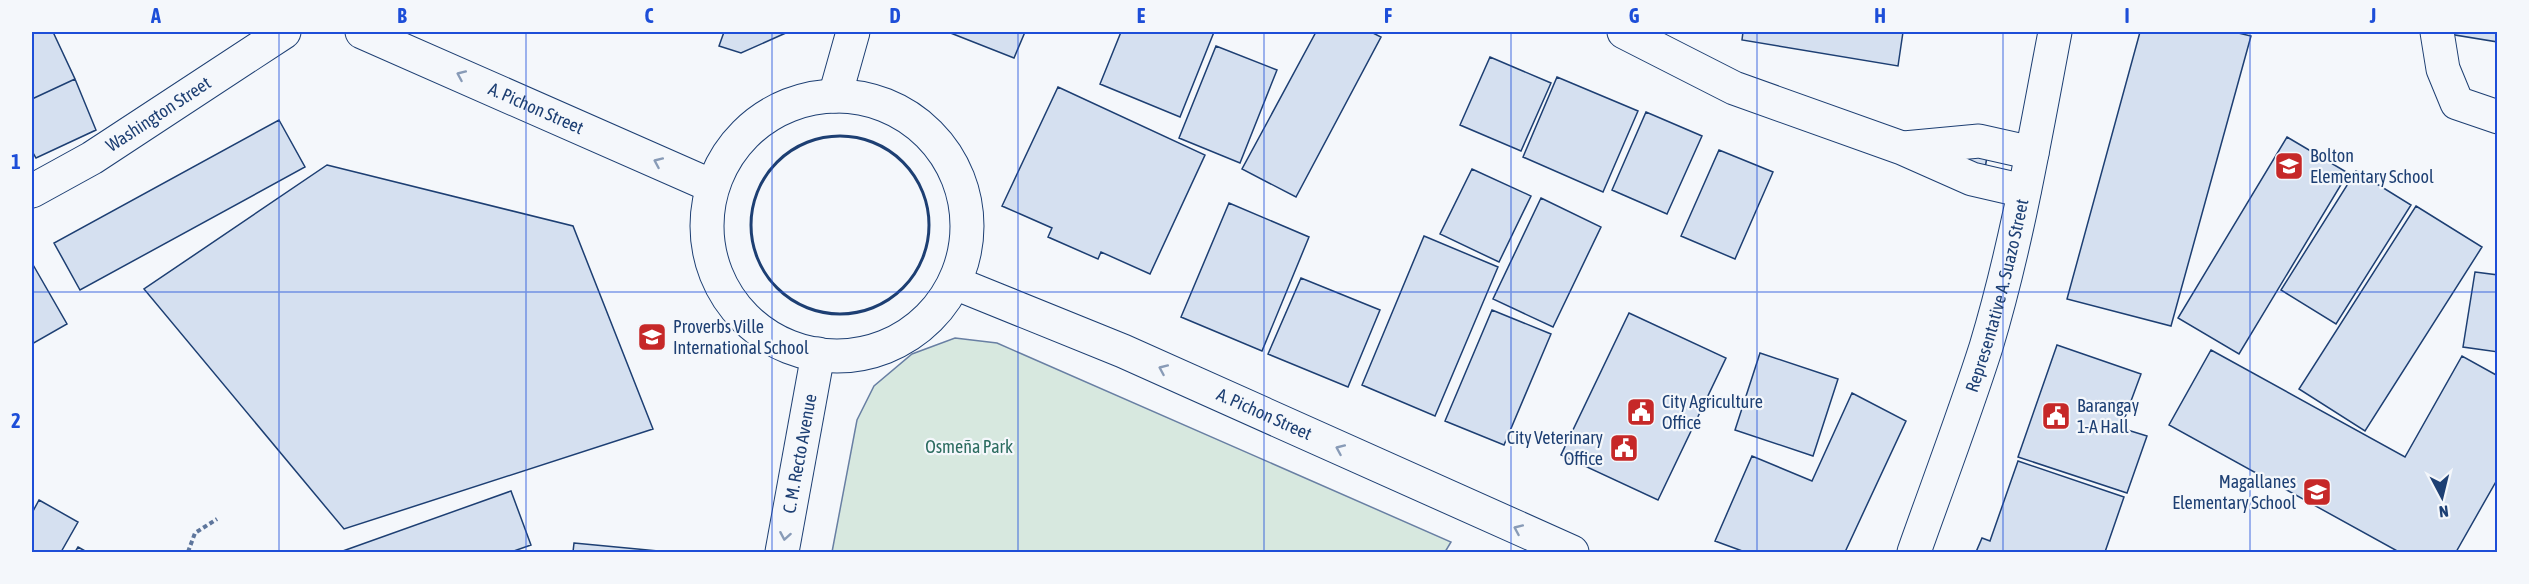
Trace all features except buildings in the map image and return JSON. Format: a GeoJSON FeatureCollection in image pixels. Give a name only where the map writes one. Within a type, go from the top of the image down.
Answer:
{"type":"FeatureCollection","features":[{"type":"Feature","properties":{"kind":"main road","name":"Washington Street"},"geometry":{"type":"LineString","coordinates":[[32,191],[92,158],[284,32]]}},
{"type":"Feature","properties":{"kind":"main road","name":"A. Pichon Street"},"geometry":{"type":"LineString","coordinates":[[362,32],[712,186]]}},
{"type":"Feature","properties":{"kind":"main road"},"geometry":{"type":"LineString","coordinates":[[835,96],[853,32]]}},
{"type":"Feature","properties":{"kind":"main road"},"geometry":{"type":"LineString","coordinates":[[1624,32],[1734,88],[1902,148],[1972,179],[2024,191]]}},
{"type":"Feature","properties":{"kind":"main road","name":"Representative A. Suazo Street"},"geometry":{"type":"LineString","coordinates":[[1914,552],[1986,347],[2024,191],[2055,32]]}},
{"type":"Feature","properties":{"kind":"main road"},"geometry":{"type":"LineString","coordinates":[[2437,32],[2443,69],[2457,103],[2498,117]]}},
{"type":"Feature","properties":{"kind":"main road"},"geometry":{"type":"LineString","coordinates":[[835,96],[861,98],[894,110],[910,118],[931,135],[948,156],[960,179],[966,205],[967,223],[963,258],[954,283],[942,303],[927,321],[908,335],[887,346],[853,354],[818,354],[794,348],[771,338],[750,324],[733,305],[720,284],[711,261],[706,236],[707,211],[712,186],[723,161],[738,140],[759,121],[782,108],[799,102],[835,96]]}},
{"type":"Feature","properties":{"kind":"main road"},"geometry":{"type":"LineString","coordinates":[[1902,148],[1979,141],[2032,153]]}},
{"type":"Feature","properties":{"kind":"main road","name":"A. Pichon Street"},"geometry":{"type":"LineString","coordinates":[[954,283],[1123,351],[1572,552]]}},
{"type":"Feature","properties":{"kind":"main road","name":"C. M. Recto Avenue"},"geometry":{"type":"LineString","coordinates":[[782,552],[818,354]]}},
{"type":"Feature","properties":{"kind":"path"},"geometry":{"type":"LineString","coordinates":[[188,552],[195,532],[217,519]]}},
{"type":"Feature","properties":{"kind":"green space","name":"Osmeña Park"},"geometry":{"type":"Polygon","coordinates":[[[955,338],[997,343],[1451,542],[1445,552],[832,552],[857,420],[874,386],[912,354],[955,338]]]}},
{"type":"Feature","properties":{"kind":"wall"},"geometry":{"type":"LineString","coordinates":[[840,136],[874,143],[903,162],[922,191],[929,225],[922,259],[903,288],[874,307],[840,314],[806,307],[777,288],[758,259],[751,225],[758,191],[777,162],[806,143],[840,136]]}},
{"type":"Feature","properties":{"kind":"place","name":"Bolton Elementary School"},"geometry":{"type":"Point","coordinates":[2289,166]}},
{"type":"Feature","properties":{"kind":"place","name":"Proverbs Ville International School"},"geometry":{"type":"Point","coordinates":[652,337]}},
{"type":"Feature","properties":{"kind":"place","name":"City Agriculture Office"},"geometry":{"type":"Point","coordinates":[1641,412]}},
{"type":"Feature","properties":{"kind":"place","name":"Barangay 1-A Hall"},"geometry":{"type":"Point","coordinates":[2056,416]}},
{"type":"Feature","properties":{"kind":"place","name":"City Veterinary Office"},"geometry":{"type":"Point","coordinates":[1624,448]}},
{"type":"Feature","properties":{"kind":"place","name":"Magallanes Elementary School"},"geometry":{"type":"Point","coordinates":[2317,492]}}]}
